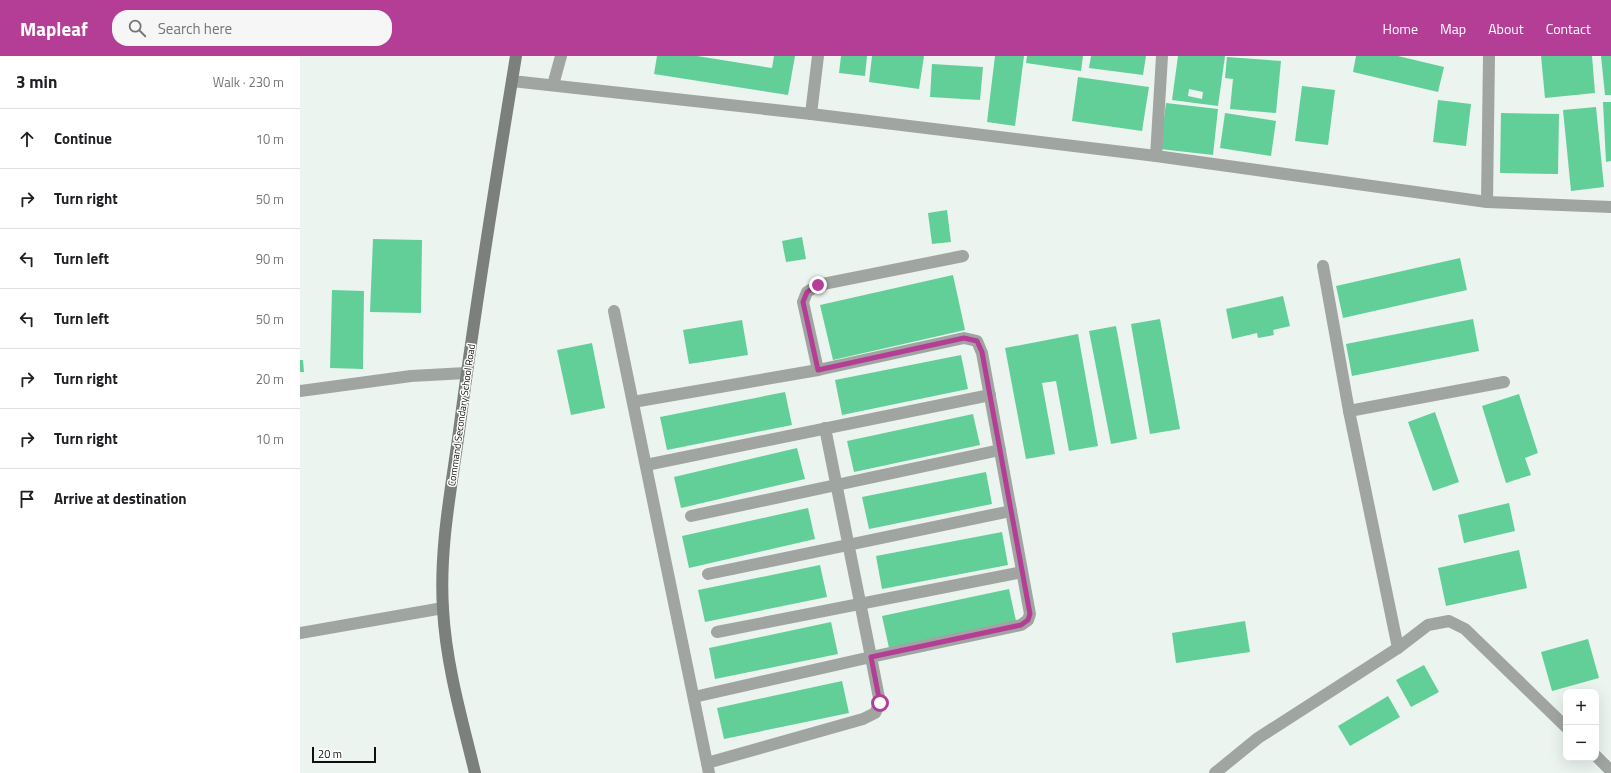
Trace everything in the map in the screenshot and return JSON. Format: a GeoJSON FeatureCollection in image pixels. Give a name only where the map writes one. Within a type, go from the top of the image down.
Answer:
{"type":"FeatureCollection","features":[{"type":"Feature","properties":{"kind":"main road","name":"Command Secondary School Road"},"geometry":{"type":"LineString","coordinates":[[475,773],[455,693],[448,656],[443,608],[444,546],[466,373],[516,56]]}},
{"type":"Feature","properties":{"kind":"street"},"geometry":{"type":"LineString","coordinates":[[553,85],[561,56]]}},
{"type":"Feature","properties":{"kind":"street"},"geometry":{"type":"LineString","coordinates":[[811,114],[818,56]]}},
{"type":"Feature","properties":{"kind":"street"},"geometry":{"type":"LineString","coordinates":[[1156,156],[1162,56]]}},
{"type":"Feature","properties":{"kind":"street"},"geometry":{"type":"LineString","coordinates":[[1486,202],[1490,56]]}},
{"type":"Feature","properties":{"kind":"street"},"geometry":{"type":"LineString","coordinates":[[512,81],[811,114],[1156,156],[1486,202],[1611,208]]}},
{"type":"Feature","properties":{"kind":"street"},"geometry":{"type":"LineString","coordinates":[[818,370],[803,302],[807,292],[818,285],[962,256]]}},
{"type":"Feature","properties":{"kind":"street"},"geometry":{"type":"LineString","coordinates":[[1323,266],[1349,411],[1398,648]]}},
{"type":"Feature","properties":{"kind":"street"},"geometry":{"type":"LineString","coordinates":[[614,311],[708,768],[863,719],[876,713],[880,703],[825,428]]}},
{"type":"Feature","properties":{"kind":"street"},"geometry":{"type":"LineString","coordinates":[[633,402],[818,370],[964,338],[977,341],[982,352],[1030,614],[1028,620],[1021,625],[694,697]]}},
{"type":"Feature","properties":{"kind":"street"},"geometry":{"type":"LineString","coordinates":[[300,391],[411,376],[466,373]]}},
{"type":"Feature","properties":{"kind":"street"},"geometry":{"type":"LineString","coordinates":[[1349,411],[1504,382]]}},
{"type":"Feature","properties":{"kind":"street"},"geometry":{"type":"LineString","coordinates":[[646,465],[990,395]]}},
{"type":"Feature","properties":{"kind":"street"},"geometry":{"type":"LineString","coordinates":[[691,516],[1000,450]]}},
{"type":"Feature","properties":{"kind":"street"},"geometry":{"type":"LineString","coordinates":[[708,574],[1012,511]]}},
{"type":"Feature","properties":{"kind":"street"},"geometry":{"type":"LineString","coordinates":[[717,632],[1022,572]]}},
{"type":"Feature","properties":{"kind":"street"},"geometry":{"type":"LineString","coordinates":[[300,633],[443,608]]}},
{"type":"Feature","properties":{"kind":"street"},"geometry":{"type":"LineString","coordinates":[[1215,773],[1258,738],[1398,648],[1428,625],[1449,621],[1465,629],[1564,725]]}},
{"type":"Feature","properties":{"kind":"street"},"geometry":{"type":"LineString","coordinates":[[1599,759],[1611,771]]}},
{"type":"Feature","properties":{"kind":"building"},"geometry":{"type":"Polygon","coordinates":[[[657,56],[697,56],[772,68],[774,56],[795,56],[788,95],[654,74],[657,56]]]}},
{"type":"Feature","properties":{"kind":"building"},"geometry":{"type":"Polygon","coordinates":[[[841,56],[867,56],[865,76],[839,73],[841,56]]]}},
{"type":"Feature","properties":{"kind":"building"},"geometry":{"type":"Polygon","coordinates":[[[872,56],[924,56],[919,89],[869,82],[872,56]]]}},
{"type":"Feature","properties":{"kind":"building"},"geometry":{"type":"Polygon","coordinates":[[[995,56],[1024,56],[1015,126],[987,122],[995,56]]]}},
{"type":"Feature","properties":{"kind":"building"},"geometry":{"type":"Polygon","coordinates":[[[1027,56],[1083,56],[1081,71],[1026,63],[1027,56]]]}},
{"type":"Feature","properties":{"kind":"building"},"geometry":{"type":"Polygon","coordinates":[[[1091,56],[1146,56],[1143,75],[1089,68],[1091,56]]]}},
{"type":"Feature","properties":{"kind":"building"},"geometry":{"type":"Polygon","coordinates":[[[1178,56],[1225,56],[1218,106],[1172,100],[1178,56]],[[1189,89],[1188,96],[1202,99],[1203,92],[1189,89]]]}},
{"type":"Feature","properties":{"kind":"building"},"geometry":{"type":"Polygon","coordinates":[[[1356,56],[1398,56],[1444,67],[1438,92],[1353,72],[1356,56]]]}},
{"type":"Feature","properties":{"kind":"building"},"geometry":{"type":"Polygon","coordinates":[[[1541,56],[1592,56],[1595,93],[1545,98],[1541,56]]]}},
{"type":"Feature","properties":{"kind":"building"},"geometry":{"type":"Polygon","coordinates":[[[1601,56],[1611,56],[1611,95],[1605,95],[1601,56]]]}},
{"type":"Feature","properties":{"kind":"building"},"geometry":{"type":"Polygon","coordinates":[[[1227,57],[1281,61],[1276,113],[1230,109],[1233,79],[1225,78],[1227,57]]]}},
{"type":"Feature","properties":{"kind":"building"},"geometry":{"type":"Polygon","coordinates":[[[932,64],[983,67],[980,100],[930,97],[932,64]]]}},
{"type":"Feature","properties":{"kind":"building"},"geometry":{"type":"Polygon","coordinates":[[[1078,77],[1149,87],[1142,131],[1072,121],[1078,77]]]}},
{"type":"Feature","properties":{"kind":"building"},"geometry":{"type":"Polygon","coordinates":[[[1302,86],[1335,90],[1328,145],[1295,141],[1302,86]]]}},
{"type":"Feature","properties":{"kind":"building"},"geometry":{"type":"Polygon","coordinates":[[[1438,100],[1471,104],[1466,146],[1433,142],[1438,100]]]}},
{"type":"Feature","properties":{"kind":"building"},"geometry":{"type":"Polygon","coordinates":[[[1603,102],[1611,102],[1611,161],[1606,162],[1603,102]]]}},
{"type":"Feature","properties":{"kind":"building"},"geometry":{"type":"Polygon","coordinates":[[[1166,103],[1218,109],[1213,155],[1160,149],[1166,103]]]}},
{"type":"Feature","properties":{"kind":"building"},"geometry":{"type":"Polygon","coordinates":[[[1596,107],[1604,187],[1571,191],[1563,110],[1596,107]]]}},
{"type":"Feature","properties":{"kind":"building"},"geometry":{"type":"Polygon","coordinates":[[[1225,113],[1276,121],[1271,156],[1220,148],[1225,113]]]}},
{"type":"Feature","properties":{"kind":"building"},"geometry":{"type":"Polygon","coordinates":[[[1501,113],[1559,114],[1558,174],[1500,173],[1501,113]]]}},
{"type":"Feature","properties":{"kind":"building"},"geometry":{"type":"Polygon","coordinates":[[[947,210],[951,242],[932,244],[928,213],[947,210]]]}},
{"type":"Feature","properties":{"kind":"building"},"geometry":{"type":"Polygon","coordinates":[[[802,237],[806,259],[786,262],[782,241],[802,237]]]}},
{"type":"Feature","properties":{"kind":"building"},"geometry":{"type":"Polygon","coordinates":[[[373,239],[422,240],[421,313],[370,312],[373,239]]]}},
{"type":"Feature","properties":{"kind":"building"},"geometry":{"type":"Polygon","coordinates":[[[1460,258],[1467,290],[1343,318],[1336,286],[1460,258]]]}},
{"type":"Feature","properties":{"kind":"building"},"geometry":{"type":"Polygon","coordinates":[[[953,275],[965,330],[833,360],[820,305],[953,275]]]}},
{"type":"Feature","properties":{"kind":"building"},"geometry":{"type":"Polygon","coordinates":[[[332,290],[364,291],[363,369],[330,368],[332,290]]]}},
{"type":"Feature","properties":{"kind":"building"},"geometry":{"type":"Polygon","coordinates":[[[1283,296],[1290,326],[1273,330],[1274,335],[1258,338],[1257,333],[1232,339],[1226,309],[1283,296]]]}},
{"type":"Feature","properties":{"kind":"building"},"geometry":{"type":"Polygon","coordinates":[[[1160,319],[1180,429],[1150,434],[1131,324],[1160,319]]]}},
{"type":"Feature","properties":{"kind":"building"},"geometry":{"type":"Polygon","coordinates":[[[1473,319],[1479,351],[1352,376],[1346,344],[1473,319]]]}},
{"type":"Feature","properties":{"kind":"building"},"geometry":{"type":"Polygon","coordinates":[[[742,320],[748,355],[689,364],[683,330],[742,320]]]}},
{"type":"Feature","properties":{"kind":"building"},"geometry":{"type":"Polygon","coordinates":[[[1116,326],[1137,439],[1111,444],[1089,331],[1116,326]]]}},
{"type":"Feature","properties":{"kind":"building"},"geometry":{"type":"Polygon","coordinates":[[[1078,334],[1098,446],[1069,451],[1056,381],[1042,383],[1055,454],[1026,459],[1005,348],[1078,334]]]}},
{"type":"Feature","properties":{"kind":"building"},"geometry":{"type":"Polygon","coordinates":[[[592,343],[605,408],[571,415],[557,350],[592,343]]]}},
{"type":"Feature","properties":{"kind":"building"},"geometry":{"type":"Polygon","coordinates":[[[961,355],[968,389],[842,415],[835,380],[961,355]]]}},
{"type":"Feature","properties":{"kind":"building"},"geometry":{"type":"Polygon","coordinates":[[[300,360],[303,360],[304,372],[300,372],[300,360]]]}},
{"type":"Feature","properties":{"kind":"building"},"geometry":{"type":"Polygon","coordinates":[[[785,392],[792,425],[667,450],[660,417],[785,392]]]}},
{"type":"Feature","properties":{"kind":"building"},"geometry":{"type":"Polygon","coordinates":[[[1519,394],[1538,453],[1525,458],[1531,475],[1506,483],[1482,406],[1519,394]]]}},
{"type":"Feature","properties":{"kind":"building"},"geometry":{"type":"Polygon","coordinates":[[[1435,412],[1459,482],[1433,491],[1408,422],[1435,412]]]}},
{"type":"Feature","properties":{"kind":"building"},"geometry":{"type":"Polygon","coordinates":[[[973,414],[980,445],[854,472],[847,441],[973,414]]]}},
{"type":"Feature","properties":{"kind":"building"},"geometry":{"type":"Polygon","coordinates":[[[797,448],[805,479],[681,508],[674,477],[797,448]]]}},
{"type":"Feature","properties":{"kind":"building"},"geometry":{"type":"Polygon","coordinates":[[[986,472],[992,504],[869,529],[862,497],[986,472]]]}},
{"type":"Feature","properties":{"kind":"building"},"geometry":{"type":"Polygon","coordinates":[[[1509,503],[1515,531],[1464,543],[1458,515],[1509,503]]]}},
{"type":"Feature","properties":{"kind":"building"},"geometry":{"type":"Polygon","coordinates":[[[808,508],[815,539],[689,568],[682,536],[808,508]]]}},
{"type":"Feature","properties":{"kind":"building"},"geometry":{"type":"Polygon","coordinates":[[[1002,532],[1008,565],[882,589],[876,556],[1002,532]]]}},
{"type":"Feature","properties":{"kind":"building"},"geometry":{"type":"Polygon","coordinates":[[[1519,550],[1527,588],[1446,606],[1438,568],[1519,550]]]}},
{"type":"Feature","properties":{"kind":"building"},"geometry":{"type":"Polygon","coordinates":[[[820,565],[827,597],[705,622],[698,590],[820,565]]]}},
{"type":"Feature","properties":{"kind":"building"},"geometry":{"type":"Polygon","coordinates":[[[1009,589],[1016,621],[889,648],[882,616],[1009,589]]]}},
{"type":"Feature","properties":{"kind":"building"},"geometry":{"type":"Polygon","coordinates":[[[1245,621],[1250,652],[1176,663],[1172,633],[1245,621]]]}},
{"type":"Feature","properties":{"kind":"building"},"geometry":{"type":"Polygon","coordinates":[[[831,622],[838,654],[715,679],[709,648],[831,622]]]}},
{"type":"Feature","properties":{"kind":"building"},"geometry":{"type":"Polygon","coordinates":[[[1588,639],[1599,678],[1552,691],[1541,652],[1588,639]]]}},
{"type":"Feature","properties":{"kind":"building"},"geometry":{"type":"Polygon","coordinates":[[[1424,665],[1439,692],[1411,707],[1396,680],[1424,665]]]}},
{"type":"Feature","properties":{"kind":"building"},"geometry":{"type":"Polygon","coordinates":[[[842,681],[849,713],[724,739],[717,708],[842,681]]]}},
{"type":"Feature","properties":{"kind":"building"},"geometry":{"type":"Polygon","coordinates":[[[1388,696],[1400,717],[1350,746],[1338,726],[1388,696]]]}},
{"type":"Feature","properties":{"kind":"route"},"geometry":{"type":"LineString","coordinates":[[818,285],[807,292],[803,302],[818,370],[964,338],[977,341],[982,352],[1030,614],[1028,620],[1021,625],[871,657],[880,703]]}}]}
